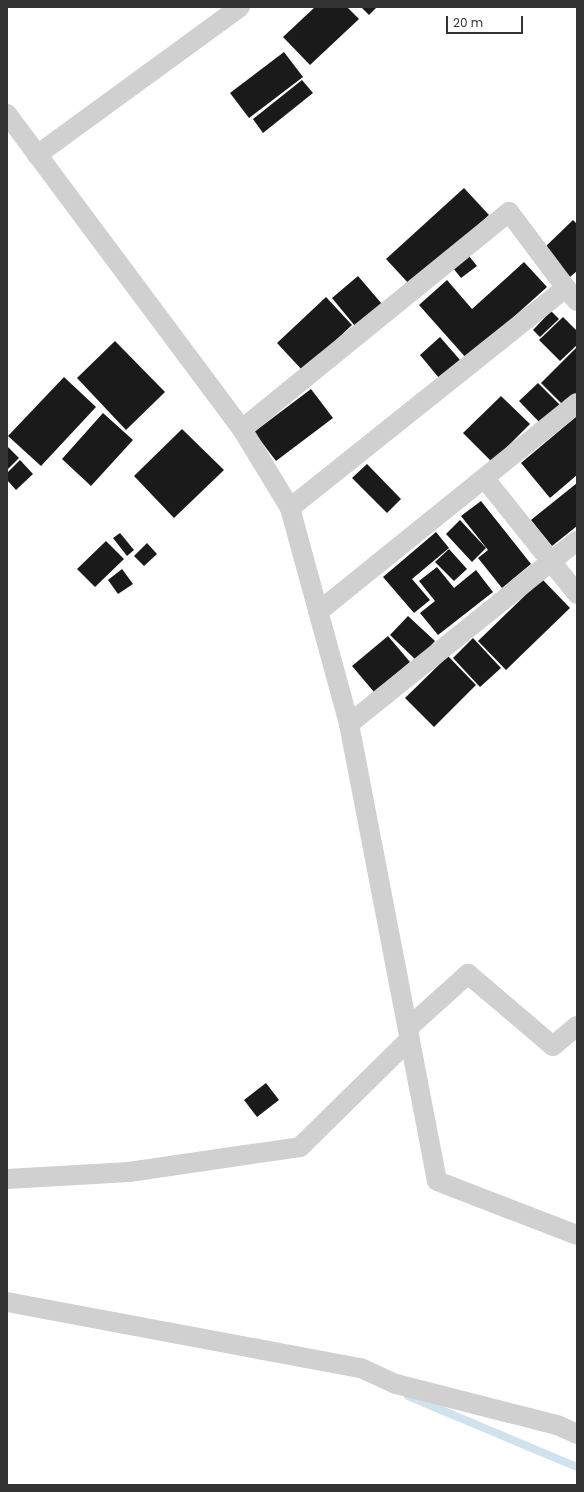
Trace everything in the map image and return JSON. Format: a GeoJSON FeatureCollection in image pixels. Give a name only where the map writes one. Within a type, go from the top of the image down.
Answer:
{"type":"FeatureCollection","features":[{"type":"Feature","properties":{"kind":"street"},"geometry":{"type":"LineString","coordinates":[[37,155],[240,7]]}},
{"type":"Feature","properties":{"kind":"street"},"geometry":{"type":"LineString","coordinates":[[7,114],[242,429],[290,508],[349,724],[437,1181],[577,1235]]}},
{"type":"Feature","properties":{"kind":"street"},"geometry":{"type":"LineString","coordinates":[[242,429],[509,212],[572,294],[290,508]]}},
{"type":"Feature","properties":{"kind":"street"},"geometry":{"type":"LineString","coordinates":[[318,612],[486,479],[577,403]]}},
{"type":"Feature","properties":{"kind":"street"},"geometry":{"type":"LineString","coordinates":[[486,479],[550,562],[577,594]]}},
{"type":"Feature","properties":{"kind":"street"},"geometry":{"type":"LineString","coordinates":[[349,724],[577,540]]}},
{"type":"Feature","properties":{"kind":"street"},"geometry":{"type":"LineString","coordinates":[[7,1179],[129,1172],[300,1147],[468,974],[553,1046],[577,1026]]}},
{"type":"Feature","properties":{"kind":"street"},"geometry":{"type":"LineString","coordinates":[[7,1302],[361,1368],[396,1384],[557,1425],[577,1434]]}},
{"type":"Feature","properties":{"kind":"building"},"geometry":{"type":"Polygon","coordinates":[[[315,7],[347,7],[359,19],[310,65],[283,37],[315,7]]]}},
{"type":"Feature","properties":{"kind":"building"},"geometry":{"type":"Polygon","coordinates":[[[361,7],[377,7],[369,15],[361,7]]]}},
{"type":"Feature","properties":{"kind":"building"},"geometry":{"type":"Polygon","coordinates":[[[284,52],[303,77],[249,118],[230,93],[284,52]]]}},
{"type":"Feature","properties":{"kind":"building"},"geometry":{"type":"Polygon","coordinates":[[[302,80],[313,93],[263,133],[253,119],[302,80]]]}},
{"type":"Feature","properties":{"kind":"building"},"geometry":{"type":"Polygon","coordinates":[[[464,188],[489,215],[411,286],[386,259],[464,188]]]}},
{"type":"Feature","properties":{"kind":"building"},"geometry":{"type":"Polygon","coordinates":[[[573,220],[577,224],[577,271],[570,277],[543,249],[573,220]]]}},
{"type":"Feature","properties":{"kind":"building"},"geometry":{"type":"Polygon","coordinates":[[[469,256],[477,266],[461,278],[453,268],[469,256]]]}},
{"type":"Feature","properties":{"kind":"building"},"geometry":{"type":"Polygon","coordinates":[[[524,262],[547,287],[467,359],[419,305],[447,280],[472,309],[524,262]]]}},
{"type":"Feature","properties":{"kind":"building"},"geometry":{"type":"Polygon","coordinates":[[[358,276],[382,304],[355,326],[332,298],[358,276]]]}},
{"type":"Feature","properties":{"kind":"building"},"geometry":{"type":"Polygon","coordinates":[[[326,297],[352,325],[303,371],[277,343],[326,297]]]}},
{"type":"Feature","properties":{"kind":"building"},"geometry":{"type":"Polygon","coordinates":[[[551,311],[559,319],[540,337],[533,330],[551,311]]]}},
{"type":"Feature","properties":{"kind":"building"},"geometry":{"type":"Polygon","coordinates":[[[563,317],[577,331],[577,345],[560,361],[539,340],[563,317]]]}},
{"type":"Feature","properties":{"kind":"building"},"geometry":{"type":"Polygon","coordinates":[[[440,337],[460,360],[439,378],[420,355],[440,337]]]}},
{"type":"Feature","properties":{"kind":"building"},"geometry":{"type":"Polygon","coordinates":[[[115,341],[165,392],[126,430],[77,378],[115,341]]]}},
{"type":"Feature","properties":{"kind":"building"},"geometry":{"type":"Polygon","coordinates":[[[577,347],[577,395],[565,407],[541,383],[577,347]]]}},
{"type":"Feature","properties":{"kind":"building"},"geometry":{"type":"Polygon","coordinates":[[[64,377],[96,407],[41,466],[8,436],[64,377]]]}},
{"type":"Feature","properties":{"kind":"building"},"geometry":{"type":"Polygon","coordinates":[[[538,383],[561,406],[542,425],[519,401],[538,383]]]}},
{"type":"Feature","properties":{"kind":"building"},"geometry":{"type":"Polygon","coordinates":[[[311,389],[333,418],[276,461],[254,432],[311,389]]]}},
{"type":"Feature","properties":{"kind":"building"},"geometry":{"type":"Polygon","coordinates":[[[501,396],[530,424],[492,462],[463,433],[501,396]]]}},
{"type":"Feature","properties":{"kind":"building"},"geometry":{"type":"Polygon","coordinates":[[[103,413],[133,440],[91,486],[62,459],[103,413]]]}},
{"type":"Feature","properties":{"kind":"building"},"geometry":{"type":"Polygon","coordinates":[[[577,416],[577,475],[550,498],[521,463],[577,416]]]}},
{"type":"Feature","properties":{"kind":"building"},"geometry":{"type":"Polygon","coordinates":[[[182,429],[224,470],[174,518],[134,476],[182,429]]]}},
{"type":"Feature","properties":{"kind":"building"},"geometry":{"type":"Polygon","coordinates":[[[7,446],[19,458],[7,470],[7,446]]]}},
{"type":"Feature","properties":{"kind":"building"},"geometry":{"type":"Polygon","coordinates":[[[20,460],[33,474],[16,490],[7,480],[7,473],[20,460]]]}},
{"type":"Feature","properties":{"kind":"building"},"geometry":{"type":"Polygon","coordinates":[[[367,464],[401,499],[387,513],[352,478],[367,464]]]}},
{"type":"Feature","properties":{"kind":"building"},"geometry":{"type":"Polygon","coordinates":[[[577,483],[577,526],[552,546],[531,520],[577,483]]]}},
{"type":"Feature","properties":{"kind":"building"},"geometry":{"type":"Polygon","coordinates":[[[481,501],[531,564],[502,588],[478,558],[488,550],[461,516],[481,501]]]}},
{"type":"Feature","properties":{"kind":"building"},"geometry":{"type":"Polygon","coordinates":[[[460,520],[486,548],[472,562],[446,534],[460,520]]]}},
{"type":"Feature","properties":{"kind":"building"},"geometry":{"type":"Polygon","coordinates":[[[436,532],[449,548],[412,579],[430,600],[414,613],[383,577],[436,532]]]}},
{"type":"Feature","properties":{"kind":"building"},"geometry":{"type":"Polygon","coordinates":[[[120,533],[134,550],[127,556],[113,538],[120,533]]]}},
{"type":"Feature","properties":{"kind":"building"},"geometry":{"type":"Polygon","coordinates":[[[106,541],[124,559],[95,587],[77,569],[106,541]]]}},
{"type":"Feature","properties":{"kind":"building"},"geometry":{"type":"Polygon","coordinates":[[[147,543],[157,554],[144,566],[134,556],[147,543]]]}},
{"type":"Feature","properties":{"kind":"building"},"geometry":{"type":"Polygon","coordinates":[[[449,549],[467,569],[454,581],[435,562],[449,549]]]}},
{"type":"Feature","properties":{"kind":"building"},"geometry":{"type":"Polygon","coordinates":[[[437,567],[454,588],[476,570],[493,592],[438,635],[420,613],[435,601],[419,581],[437,567]]]}},
{"type":"Feature","properties":{"kind":"building"},"geometry":{"type":"Polygon","coordinates":[[[122,569],[133,584],[118,594],[108,580],[122,569]]]}},
{"type":"Feature","properties":{"kind":"building"},"geometry":{"type":"Polygon","coordinates":[[[542,579],[570,608],[506,670],[478,641],[542,579]]]}},
{"type":"Feature","properties":{"kind":"building"},"geometry":{"type":"Polygon","coordinates":[[[408,616],[435,641],[417,661],[390,635],[408,616]]]}},
{"type":"Feature","properties":{"kind":"building"},"geometry":{"type":"Polygon","coordinates":[[[388,636],[410,662],[374,692],[352,666],[388,636]]]}},
{"type":"Feature","properties":{"kind":"building"},"geometry":{"type":"Polygon","coordinates":[[[473,638],[501,668],[480,687],[453,658],[473,638]]]}},
{"type":"Feature","properties":{"kind":"building"},"geometry":{"type":"Polygon","coordinates":[[[448,656],[476,685],[434,727],[405,698],[448,656]]]}},
{"type":"Feature","properties":{"kind":"building"},"geometry":{"type":"Polygon","coordinates":[[[266,1083],[279,1100],[257,1117],[244,1100],[266,1083]]]}},
{"type":"Feature","properties":{"kind":"waterway"},"geometry":{"type":"LineString","coordinates":[[408,1396],[577,1467]]}}]}
